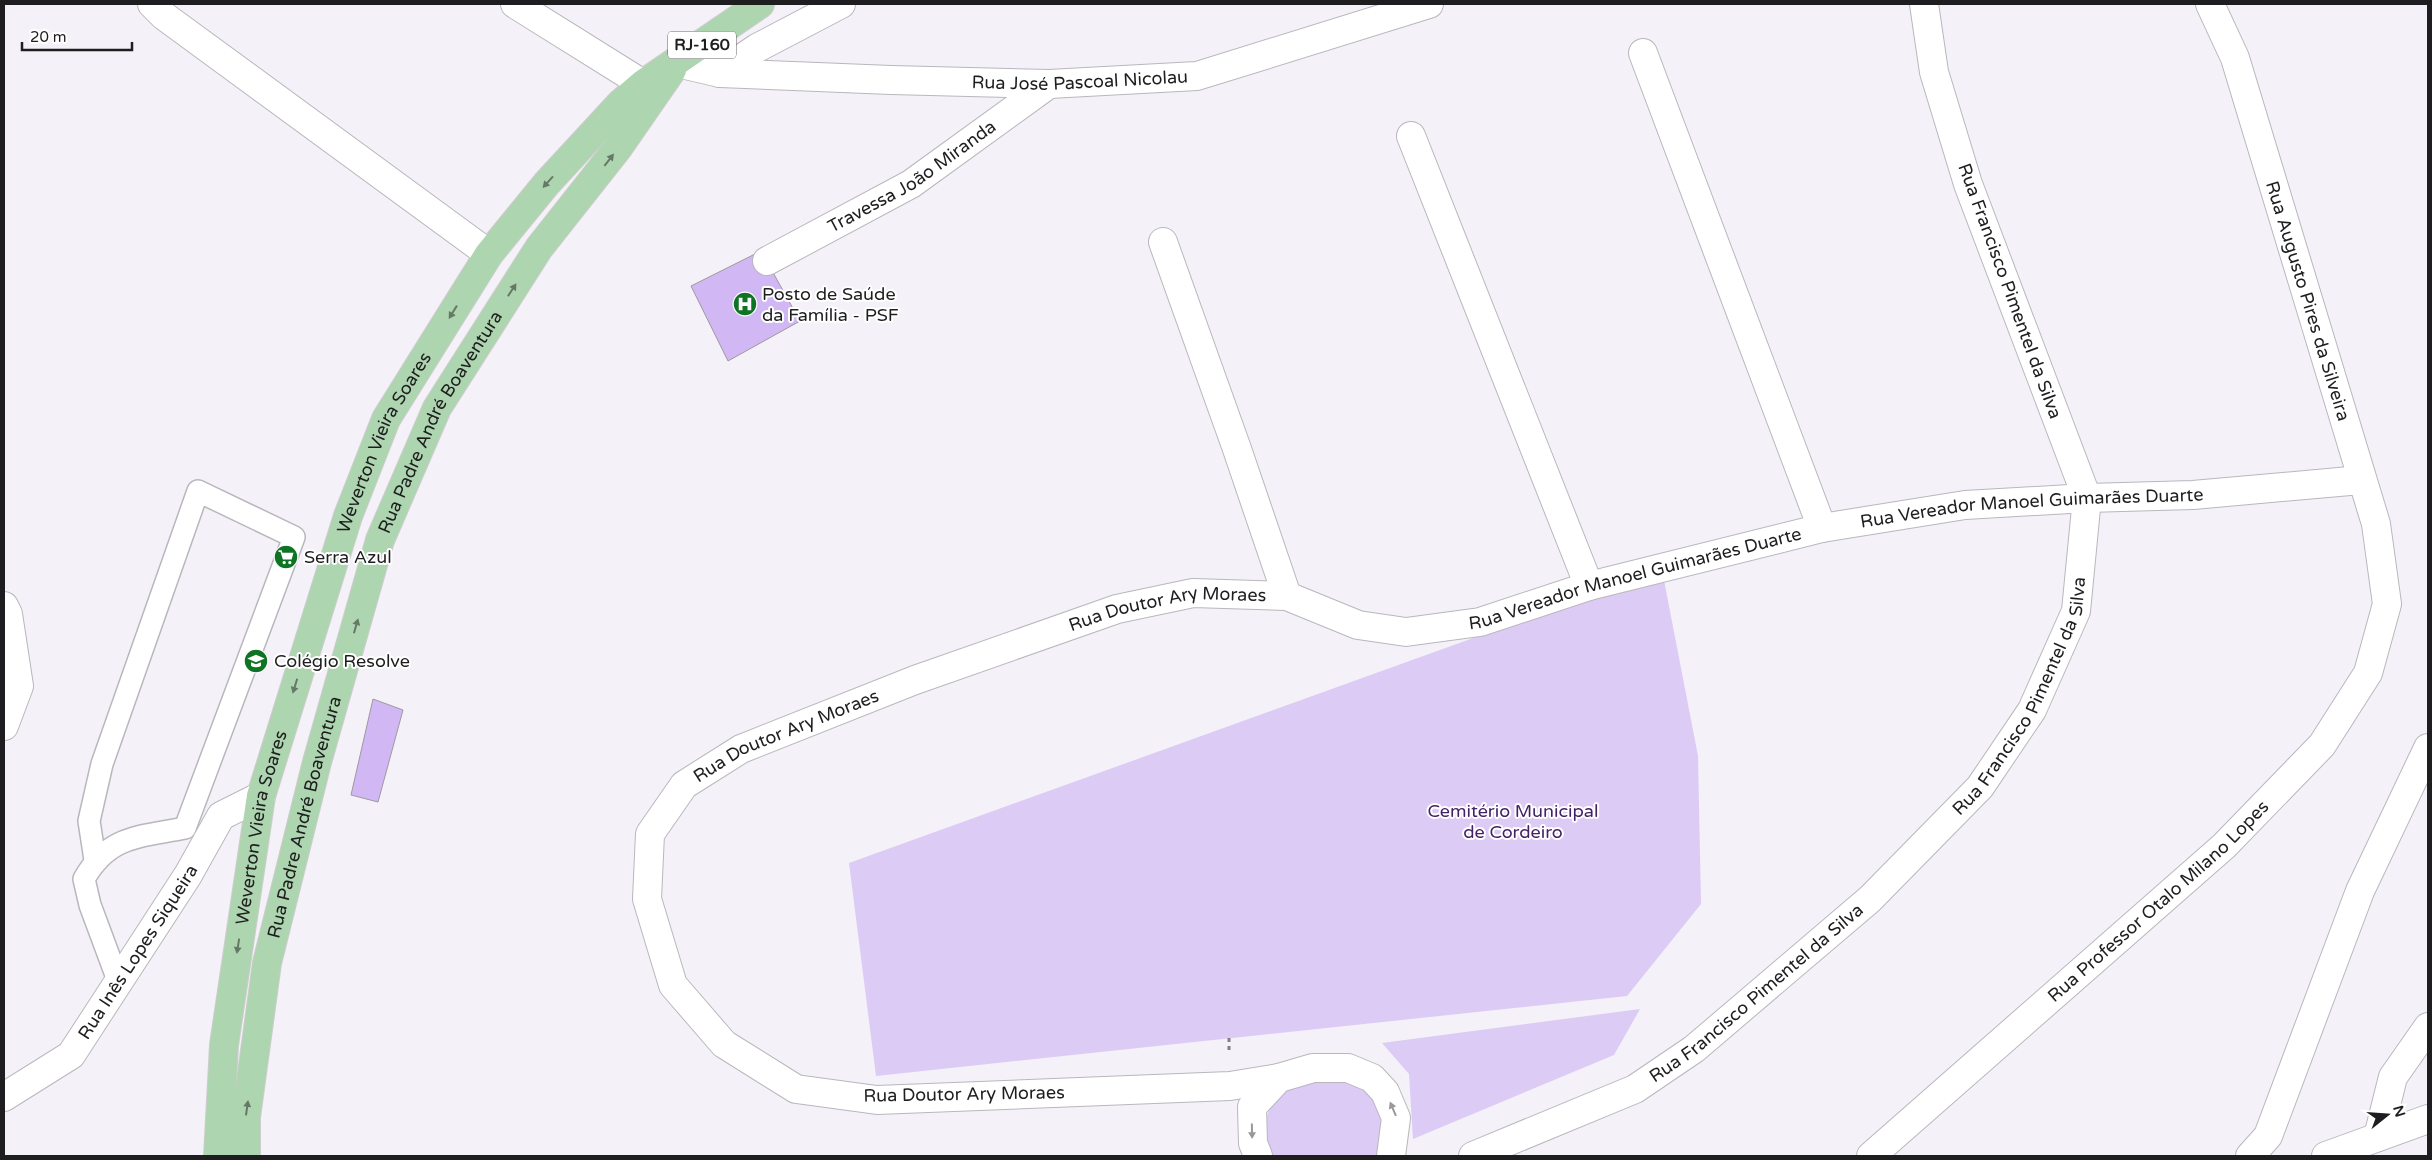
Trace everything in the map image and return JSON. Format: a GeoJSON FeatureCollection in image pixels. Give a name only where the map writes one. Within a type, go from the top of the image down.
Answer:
{"type":"FeatureCollection","features":[{"type":"Feature","properties":{"kind":"main road","name":"Weverton Vieira Soares"},"geometry":{"type":"LineString","coordinates":[[218,1156],[224,1045],[261,796],[348,516],[386,419],[489,254],[547,183],[621,103],[643,84],[677,63],[760,4]]}},
{"type":"Feature","properties":{"kind":"main road","name":"Rua Padre André Boaventura"},"geometry":{"type":"LineString","coordinates":[[246,1156],[246,1117],[267,963],[317,762],[380,540],[437,408],[539,248],[629,133],[677,63]]}},
{"type":"Feature","properties":{"kind":"street"},"geometry":{"type":"LineString","coordinates":[[152,4],[172,22],[489,254]]}},
{"type":"Feature","properties":{"kind":"street"},"geometry":{"type":"LineString","coordinates":[[515,4],[643,84]]}},
{"type":"Feature","properties":{"kind":"street"},"geometry":{"type":"LineString","coordinates":[[677,63],[720,73],[757,48],[841,4]]}},
{"type":"Feature","properties":{"kind":"street","name":"Rua José Pascoal Nicolau"},"geometry":{"type":"LineString","coordinates":[[720,73],[1049,84],[1197,76],[1429,4]]}},
{"type":"Feature","properties":{"kind":"street","name":"Rua Francisco Pimentel da Silva"},"geometry":{"type":"LineString","coordinates":[[1472,1156],[1635,1089],[1694,1049],[1870,899],[1980,787],[2032,710],[2076,611],[2087,498],[1968,184],[1934,72],[1924,4]]}},
{"type":"Feature","properties":{"kind":"street","name":"Rua Augusto Pires da Silveira"},"geometry":{"type":"LineString","coordinates":[[2210,4],[2235,58],[2361,480],[2376,524],[2387,604]]}},
{"type":"Feature","properties":{"kind":"street"},"geometry":{"type":"LineString","coordinates":[[1643,53],[1822,528]]}},
{"type":"Feature","properties":{"kind":"street","name":"Travessa João Miranda"},"geometry":{"type":"LineString","coordinates":[[767,261],[911,184],[1049,84]]}},
{"type":"Feature","properties":{"kind":"street"},"geometry":{"type":"LineString","coordinates":[[1412,136],[1589,586]]}},
{"type":"Feature","properties":{"kind":"street"},"geometry":{"type":"LineString","coordinates":[[1163,242],[1237,449],[1286,596]]}},
{"type":"Feature","properties":{"kind":"street","name":"Rua Vereador Manoel Guimarães Duarte"},"geometry":{"type":"LineString","coordinates":[[1286,596],[1358,625],[1406,632],[1480,622],[1589,586],[1822,528],[1965,505],[2087,498],[2193,495],[2361,480]]}},
{"type":"Feature","properties":{"kind":"street","name":"Rua Doutor Ary Moraes"},"geometry":{"type":"LineString","coordinates":[[1286,596],[1194,593],[1117,609],[915,680],[741,750],[684,785],[650,834],[646,899],[673,985],[724,1044],[796,1089],[876,1100],[1230,1086],[1279,1078],[1313,1068],[1348,1068],[1372,1078],[1385,1092],[1396,1118],[1391,1156]]}},
{"type":"Feature","properties":{"kind":"street","name":"Rua Professor Otalo Milano Lopes"},"geometry":{"type":"LineString","coordinates":[[1871,1156],[2224,846],[2322,745],[2368,673],[2387,604]]}},
{"type":"Feature","properties":{"kind":"street"},"geometry":{"type":"LineString","coordinates":[[4,606],[8,614],[19,686],[4,726]]}},
{"type":"Feature","properties":{"kind":"street"},"geometry":{"type":"LineString","coordinates":[[2250,1156],[2268,1136],[2360,891],[2428,748]]}},
{"type":"Feature","properties":{"kind":"street","name":"Rua Inês Lopes Siqueira"},"geometry":{"type":"LineString","coordinates":[[4,1097],[71,1055],[188,875],[221,816],[261,796]]}},
{"type":"Feature","properties":{"kind":"street"},"geometry":{"type":"LineString","coordinates":[[2378,1137],[2393,1077],[2428,1027]]}},
{"type":"Feature","properties":{"kind":"street"},"geometry":{"type":"LineString","coordinates":[[1258,1156],[1253,1143],[1252,1107],[1279,1078]]}},
{"type":"Feature","properties":{"kind":"street"},"geometry":{"type":"LineString","coordinates":[[2326,1156],[2428,1119]]}},
{"type":"Feature","properties":{"kind":"lane"},"geometry":{"type":"LineString","coordinates":[[95,860],[89,821],[102,764],[198,491],[294,537],[185,828],[136,836],[122,841],[95,860],[84,879],[90,905],[119,983]]}},
{"type":"Feature","properties":{"kind":"green space","name":"Cemitério Municipal de Cordeiro"},"geometry":{"type":"Polygon","coordinates":[[[1662,570],[1698,756],[1701,904],[1627,996],[876,1076],[849,863],[1662,570]]]}},
{"type":"Feature","properties":{"kind":"green space"},"geometry":{"type":"Polygon","coordinates":[[[1640,1009],[1614,1055],[1413,1139],[1409,1074],[1382,1043],[1640,1009]]]}},
{"type":"Feature","properties":{"kind":"green space"},"geometry":{"type":"Polygon","coordinates":[[[1309,1078],[1337,1078],[1362,1088],[1377,1098],[1387,1121],[1381,1156],[1271,1156],[1265,1138],[1266,1120],[1269,1111],[1274,1102],[1287,1089],[1309,1078]]]}},
{"type":"Feature","properties":{"kind":"building","name":"Posto de Saúde da Família - PSF"},"geometry":{"type":"Polygon","coordinates":[[[761,251],[800,321],[728,361],[691,286],[761,251]]]}},
{"type":"Feature","properties":{"kind":"building"},"geometry":{"type":"Polygon","coordinates":[[[373,699],[403,710],[378,802],[351,795],[373,699]]]}},
{"type":"Feature","properties":{"kind":"place","name":"Posto de Saúde da Família - PSF"},"geometry":{"type":"Point","coordinates":[745,304]}},
{"type":"Feature","properties":{"kind":"place","name":"Serra Azul"},"geometry":{"type":"Point","coordinates":[286,557]}},
{"type":"Feature","properties":{"kind":"place","name":"Colégio Resolve"},"geometry":{"type":"Point","coordinates":[256,661]}}]}
